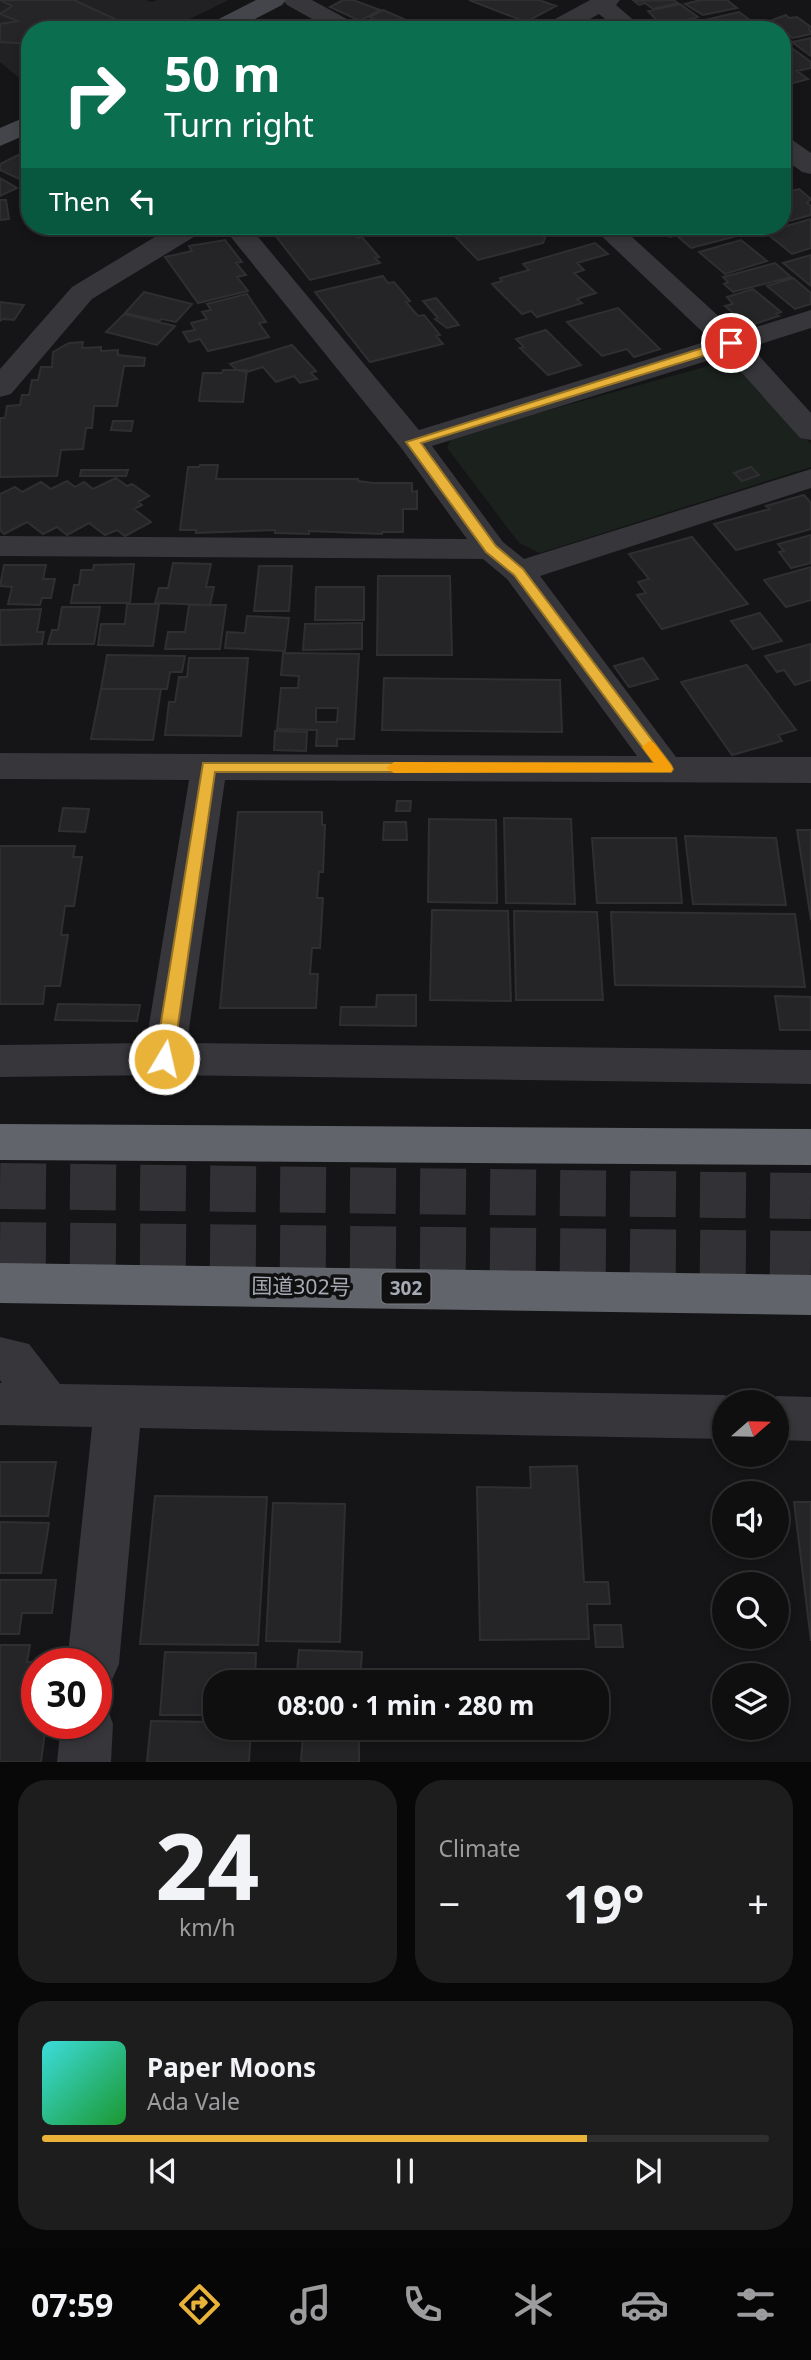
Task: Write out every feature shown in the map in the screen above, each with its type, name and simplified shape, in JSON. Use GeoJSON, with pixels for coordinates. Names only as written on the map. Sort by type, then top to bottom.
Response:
{"type":"FeatureCollection","features":[{"type":"Feature","properties":{"kind":"highway"},"geometry":{"type":"LineString","coordinates":[[0,1142],[811,1147]]}},
{"type":"Feature","properties":{"kind":"highway","name":"国道302号"},"geometry":{"type":"LineString","coordinates":[[0,1283],[811,1295]]}},
{"type":"Feature","properties":{"kind":"street"},"geometry":{"type":"LineString","coordinates":[[233,21],[274,0]]}},
{"type":"Feature","properties":{"kind":"street"},"geometry":{"type":"LineString","coordinates":[[295,0],[334,21]]}},
{"type":"Feature","properties":{"kind":"street"},"geometry":{"type":"LineString","coordinates":[[569,21],[604,2],[624,21]]}},
{"type":"Feature","properties":{"kind":"street"},"geometry":{"type":"LineString","coordinates":[[0,138],[21,128]]}},
{"type":"Feature","properties":{"kind":"street"},"geometry":{"type":"LineString","coordinates":[[791,151],[811,166]]}},
{"type":"Feature","properties":{"kind":"street"},"geometry":{"type":"LineString","coordinates":[[0,388],[82,293],[177,235]]}},
{"type":"Feature","properties":{"kind":"street"},"geometry":{"type":"LineString","coordinates":[[242,235],[413,442],[491,549],[519,572],[666,769]]}},
{"type":"Feature","properties":{"kind":"street"},"geometry":{"type":"LineString","coordinates":[[614,235],[731,343],[811,431]]}},
{"type":"Feature","properties":{"kind":"street"},"geometry":{"type":"LineString","coordinates":[[413,442],[811,319]]}},
{"type":"Feature","properties":{"kind":"street"},"geometry":{"type":"LineString","coordinates":[[519,572],[811,478]]}},
{"type":"Feature","properties":{"kind":"street"},"geometry":{"type":"LineString","coordinates":[[0,546],[491,549]]}},
{"type":"Feature","properties":{"kind":"street"},"geometry":{"type":"LineString","coordinates":[[0,766],[811,770]]}},
{"type":"Feature","properties":{"kind":"street"},"geometry":{"type":"LineString","coordinates":[[164,1059],[209,767]]}},
{"type":"Feature","properties":{"kind":"street"},"geometry":{"type":"LineString","coordinates":[[0,1061],[164,1059],[811,1068]]}},
{"type":"Feature","properties":{"kind":"street"},"geometry":{"type":"LineString","coordinates":[[0,1358],[12,1359],[47,1404]]}},
{"type":"Feature","properties":{"kind":"street"},"geometry":{"type":"LineString","coordinates":[[0,1404],[712,1417]]}},
{"type":"Feature","properties":{"kind":"street"},"geometry":{"type":"LineString","coordinates":[[95,1648],[118,1405]]}},
{"type":"Feature","properties":{"kind":"street"},"geometry":{"type":"LineString","coordinates":[[789,1418],[811,1419]]}},
{"type":"Feature","properties":{"kind":"street"},"geometry":{"type":"LineString","coordinates":[[84,1762],[86,1739]]}},
{"type":"Feature","properties":{"kind":"shaded area"},"geometry":{"type":"Polygon","coordinates":[[[0,0],[229,0],[186,21],[21,21],[21,80],[0,62],[0,0]]]}},
{"type":"Feature","properties":{"kind":"shaded area"},"geometry":{"type":"Polygon","coordinates":[[[733,359],[811,444],[811,467],[540,553],[519,543],[447,448],[452,437],[733,359]]]}},
{"type":"Feature","properties":{"kind":"building"},"geometry":{"type":"Polygon","coordinates":[[[0,0],[74,0],[119,21],[21,21],[21,43],[0,42],[0,24],[18,21],[0,14],[12,6],[0,0]]]}},
{"type":"Feature","properties":{"kind":"building"},"geometry":{"type":"Polygon","coordinates":[[[343,0],[353,0],[380,10],[360,21],[330,7],[343,0]]]}},
{"type":"Feature","properties":{"kind":"building"},"geometry":{"type":"Polygon","coordinates":[[[469,0],[539,0],[556,6],[523,21],[469,0]]]}},
{"type":"Feature","properties":{"kind":"building"},"geometry":{"type":"Polygon","coordinates":[[[673,0],[678,3],[653,9],[645,3],[639,5],[634,1],[673,0]]]}},
{"type":"Feature","properties":{"kind":"building"},"geometry":{"type":"Polygon","coordinates":[[[701,0],[727,0],[737,8],[703,15],[685,4],[701,0]]]}},
{"type":"Feature","properties":{"kind":"building"},"geometry":{"type":"Polygon","coordinates":[[[680,4],[698,17],[682,21],[657,21],[648,11],[680,4]]]}},
{"type":"Feature","properties":{"kind":"building"},"geometry":{"type":"Polygon","coordinates":[[[383,10],[408,21],[378,21],[369,17],[383,10]]]}},
{"type":"Feature","properties":{"kind":"building"},"geometry":{"type":"Polygon","coordinates":[[[739,12],[751,21],[706,21],[739,12]]]}},
{"type":"Feature","properties":{"kind":"building"},"geometry":{"type":"Polygon","coordinates":[[[786,15],[789,18],[797,17],[811,27],[811,34],[793,38],[791,21],[770,21],[786,15]]]}},
{"type":"Feature","properties":{"kind":"building"},"geometry":{"type":"Polygon","coordinates":[[[811,38],[811,56],[792,42],[811,38]]]}},
{"type":"Feature","properties":{"kind":"building"},"geometry":{"type":"Polygon","coordinates":[[[791,50],[811,62],[811,68],[797,71],[808,79],[791,84],[791,50]]]}},
{"type":"Feature","properties":{"kind":"building"},"geometry":{"type":"Polygon","coordinates":[[[21,154],[21,180],[0,170],[0,164],[21,154]]]}},
{"type":"Feature","properties":{"kind":"building"},"geometry":{"type":"Polygon","coordinates":[[[0,178],[17,188],[0,196],[0,178]]]}},
{"type":"Feature","properties":{"kind":"building"},"geometry":{"type":"Polygon","coordinates":[[[799,189],[811,199],[807,203],[811,206],[811,215],[791,221],[791,191],[799,189]]]}},
{"type":"Feature","properties":{"kind":"building"},"geometry":{"type":"Polygon","coordinates":[[[0,200],[6,200],[9,219],[0,220],[0,200]]]}},
{"type":"Feature","properties":{"kind":"building"},"geometry":{"type":"Polygon","coordinates":[[[811,219],[811,248],[792,254],[769,235],[791,235],[791,225],[811,219]]]}},
{"type":"Feature","properties":{"kind":"building"},"geometry":{"type":"Polygon","coordinates":[[[275,235],[354,235],[357,238],[362,237],[379,257],[375,258],[380,263],[310,280],[275,235]]]}},
{"type":"Feature","properties":{"kind":"building"},"geometry":{"type":"Polygon","coordinates":[[[454,235],[542,235],[545,238],[543,243],[478,260],[454,235]]]}},
{"type":"Feature","properties":{"kind":"building"},"geometry":{"type":"Polygon","coordinates":[[[676,235],[733,237],[691,248],[676,235]]]}},
{"type":"Feature","properties":{"kind":"building"},"geometry":{"type":"Polygon","coordinates":[[[225,240],[242,262],[236,263],[246,275],[237,277],[248,291],[198,303],[165,257],[192,251],[189,246],[225,240]]]}},
{"type":"Feature","properties":{"kind":"building"},"geometry":{"type":"Polygon","coordinates":[[[741,240],[767,261],[725,274],[699,252],[741,240]]]}},
{"type":"Feature","properties":{"kind":"building"},"geometry":{"type":"Polygon","coordinates":[[[595,243],[608,254],[577,263],[584,270],[574,273],[596,293],[577,299],[582,303],[537,317],[531,311],[522,314],[492,284],[502,281],[500,278],[529,270],[523,264],[595,243]]]}},
{"type":"Feature","properties":{"kind":"building"},"geometry":{"type":"Polygon","coordinates":[[[811,255],[811,286],[783,263],[811,255]]]}},
{"type":"Feature","properties":{"kind":"building"},"geometry":{"type":"Polygon","coordinates":[[[775,263],[791,277],[733,292],[724,284],[728,282],[723,277],[775,263]]]}},
{"type":"Feature","properties":{"kind":"building"},"geometry":{"type":"Polygon","coordinates":[[[383,276],[388,283],[394,282],[410,301],[406,302],[418,316],[424,315],[440,335],[436,336],[443,344],[370,362],[315,292],[383,276]]]}},
{"type":"Feature","properties":{"kind":"building"},"geometry":{"type":"Polygon","coordinates":[[[793,278],[811,293],[811,304],[795,309],[767,286],[793,278]]]}},
{"type":"Feature","properties":{"kind":"building"},"geometry":{"type":"Polygon","coordinates":[[[753,289],[781,312],[776,314],[779,316],[748,326],[725,306],[733,304],[727,297],[753,289]]]}},
{"type":"Feature","properties":{"kind":"building"},"geometry":{"type":"Polygon","coordinates":[[[144,292],[192,304],[176,322],[125,313],[144,292]]]}},
{"type":"Feature","properties":{"kind":"building"},"geometry":{"type":"Polygon","coordinates":[[[247,294],[266,322],[259,323],[269,337],[208,351],[200,339],[189,342],[183,332],[195,330],[191,323],[207,319],[202,312],[211,310],[207,304],[247,294]]]}},
{"type":"Feature","properties":{"kind":"building"},"geometry":{"type":"Polygon","coordinates":[[[436,298],[459,325],[447,328],[435,319],[438,318],[423,301],[436,298]]]}},
{"type":"Feature","properties":{"kind":"building"},"geometry":{"type":"Polygon","coordinates":[[[0,302],[24,305],[14,320],[0,321],[0,302]]]}},
{"type":"Feature","properties":{"kind":"building"},"geometry":{"type":"Polygon","coordinates":[[[618,308],[660,349],[634,357],[627,349],[602,356],[567,322],[618,308]]]}},
{"type":"Feature","properties":{"kind":"building"},"geometry":{"type":"Polygon","coordinates":[[[124,314],[175,326],[157,345],[106,332],[124,314]]]}},
{"type":"Feature","properties":{"kind":"building"},"geometry":{"type":"Polygon","coordinates":[[[546,330],[581,365],[548,375],[520,348],[524,347],[516,339],[546,330]]]}},
{"type":"Feature","properties":{"kind":"building"},"geometry":{"type":"Polygon","coordinates":[[[83,342],[82,348],[101,347],[101,351],[118,350],[118,355],[145,358],[144,366],[124,366],[117,406],[94,406],[92,428],[86,428],[83,449],[61,450],[57,476],[0,477],[0,418],[5,418],[7,406],[20,405],[22,395],[29,395],[32,380],[38,380],[41,367],[52,367],[53,352],[69,343],[83,342]]]}},
{"type":"Feature","properties":{"kind":"building"},"geometry":{"type":"Polygon","coordinates":[[[292,345],[316,371],[311,373],[317,379],[300,383],[294,376],[276,382],[263,367],[247,372],[237,370],[230,364],[292,345]]]}},
{"type":"Feature","properties":{"kind":"building"},"geometry":{"type":"Polygon","coordinates":[[[223,370],[247,370],[243,402],[199,401],[203,373],[222,373],[223,370]]]}},
{"type":"Feature","properties":{"kind":"building"},"geometry":{"type":"Polygon","coordinates":[[[113,421],[133,421],[131,431],[111,430],[113,421]]]}},
{"type":"Feature","properties":{"kind":"building"},"geometry":{"type":"Polygon","coordinates":[[[218,465],[216,479],[358,479],[373,483],[412,483],[412,492],[417,491],[417,509],[403,509],[403,532],[382,534],[309,531],[309,534],[275,533],[275,530],[196,533],[196,530],[180,530],[188,467],[218,465]]]}},
{"type":"Feature","properties":{"kind":"building"},"geometry":{"type":"Polygon","coordinates":[[[751,467],[759,475],[742,481],[734,473],[751,467]]]}},
{"type":"Feature","properties":{"kind":"building"},"geometry":{"type":"Polygon","coordinates":[[[81,470],[128,470],[126,476],[80,476],[81,470]]]}},
{"type":"Feature","properties":{"kind":"building"},"geometry":{"type":"Polygon","coordinates":[[[116,478],[127,486],[132,484],[149,496],[138,502],[142,505],[134,509],[151,522],[125,536],[117,530],[105,535],[89,523],[67,535],[57,527],[43,534],[27,522],[4,534],[0,530],[0,494],[15,487],[22,492],[41,482],[51,489],[67,481],[75,487],[84,482],[93,489],[116,478]]]}},
{"type":"Feature","properties":{"kind":"building"},"geometry":{"type":"Polygon","coordinates":[[[804,495],[811,503],[811,529],[736,550],[714,524],[770,509],[766,506],[804,495]]]}},
{"type":"Feature","properties":{"kind":"building"},"geometry":{"type":"Polygon","coordinates":[[[811,535],[811,563],[791,568],[779,552],[784,551],[778,544],[811,535]]]}},
{"type":"Feature","properties":{"kind":"building"},"geometry":{"type":"Polygon","coordinates":[[[692,537],[748,604],[662,629],[637,595],[646,593],[638,582],[649,579],[629,554],[692,537]]]}},
{"type":"Feature","properties":{"kind":"building"},"geometry":{"type":"Polygon","coordinates":[[[173,563],[211,564],[206,587],[214,587],[210,605],[155,603],[159,588],[168,588],[173,563]]]}},
{"type":"Feature","properties":{"kind":"building"},"geometry":{"type":"Polygon","coordinates":[[[134,564],[130,603],[71,603],[74,585],[79,585],[81,570],[93,570],[94,565],[134,564]]]}},
{"type":"Feature","properties":{"kind":"building"},"geometry":{"type":"Polygon","coordinates":[[[4,565],[46,565],[43,579],[55,579],[51,598],[42,598],[40,605],[8,604],[12,587],[0,586],[4,565]]]}},
{"type":"Feature","properties":{"kind":"building"},"geometry":{"type":"Polygon","coordinates":[[[259,566],[292,566],[289,611],[254,611],[259,566]]]}},
{"type":"Feature","properties":{"kind":"building"},"geometry":{"type":"Polygon","coordinates":[[[811,567],[811,600],[786,607],[764,580],[811,567]]]}},
{"type":"Feature","properties":{"kind":"building"},"geometry":{"type":"Polygon","coordinates":[[[378,576],[450,576],[452,655],[377,655],[378,576]]]}},
{"type":"Feature","properties":{"kind":"building"},"geometry":{"type":"Polygon","coordinates":[[[316,587],[364,587],[364,620],[315,620],[316,587]]]}},
{"type":"Feature","properties":{"kind":"building"},"geometry":{"type":"Polygon","coordinates":[[[127,604],[159,604],[153,646],[98,645],[101,624],[125,624],[127,604]]]}},
{"type":"Feature","properties":{"kind":"building"},"geometry":{"type":"Polygon","coordinates":[[[189,605],[226,605],[220,649],[165,649],[168,632],[185,632],[189,605]]]}},
{"type":"Feature","properties":{"kind":"building"},"geometry":{"type":"Polygon","coordinates":[[[62,607],[100,607],[94,644],[48,644],[52,630],[58,630],[62,607]]]}},
{"type":"Feature","properties":{"kind":"building"},"geometry":{"type":"Polygon","coordinates":[[[41,609],[37,632],[44,632],[42,644],[0,645],[0,610],[41,609]]]}},
{"type":"Feature","properties":{"kind":"building"},"geometry":{"type":"Polygon","coordinates":[[[760,613],[782,641],[753,649],[731,621],[760,613]]]}},
{"type":"Feature","properties":{"kind":"building"},"geometry":{"type":"Polygon","coordinates":[[[247,616],[289,618],[285,651],[225,648],[227,632],[245,633],[247,616]]]}},
{"type":"Feature","properties":{"kind":"building"},"geometry":{"type":"Polygon","coordinates":[[[362,623],[362,649],[303,650],[305,624],[362,623]]]}},
{"type":"Feature","properties":{"kind":"building"},"geometry":{"type":"Polygon","coordinates":[[[811,644],[811,680],[795,685],[784,670],[777,672],[765,656],[811,644]]]}},
{"type":"Feature","properties":{"kind":"building"},"geometry":{"type":"Polygon","coordinates":[[[283,653],[359,654],[354,739],[337,739],[337,746],[316,746],[317,730],[277,729],[281,688],[298,688],[299,676],[281,675],[283,653]],[[316,708],[316,722],[337,722],[338,708],[316,708]]]}},
{"type":"Feature","properties":{"kind":"building"},"geometry":{"type":"Polygon","coordinates":[[[107,655],[185,656],[182,672],[170,672],[167,689],[101,689],[107,655]]]}},
{"type":"Feature","properties":{"kind":"building"},"geometry":{"type":"Polygon","coordinates":[[[189,658],[248,658],[241,736],[165,735],[169,702],[175,702],[179,677],[187,677],[189,658]]]}},
{"type":"Feature","properties":{"kind":"building"},"geometry":{"type":"Polygon","coordinates":[[[643,658],[658,679],[629,687],[614,666],[643,658]]]}},
{"type":"Feature","properties":{"kind":"building"},"geometry":{"type":"Polygon","coordinates":[[[747,665],[796,730],[778,735],[782,741],[732,755],[681,682],[747,665]]]}},
{"type":"Feature","properties":{"kind":"building"},"geometry":{"type":"Polygon","coordinates":[[[384,678],[560,680],[562,732],[382,730],[384,678]]]}},
{"type":"Feature","properties":{"kind":"building"},"geometry":{"type":"Polygon","coordinates":[[[101,689],[161,689],[153,740],[91,739],[101,689]]]}},
{"type":"Feature","properties":{"kind":"building"},"geometry":{"type":"Polygon","coordinates":[[[275,731],[307,732],[306,751],[274,750],[275,731]]]}},
{"type":"Feature","properties":{"kind":"building"},"geometry":{"type":"Polygon","coordinates":[[[397,801],[411,801],[410,811],[396,811],[397,801]]]}},
{"type":"Feature","properties":{"kind":"building"},"geometry":{"type":"Polygon","coordinates":[[[63,808],[89,809],[85,832],[59,831],[63,808]]]}},
{"type":"Feature","properties":{"kind":"building"},"geometry":{"type":"Polygon","coordinates":[[[238,812],[322,812],[322,825],[325,825],[323,872],[319,872],[317,898],[323,898],[320,948],[312,948],[310,974],[318,974],[316,1008],[220,1008],[238,812]]]}},
{"type":"Feature","properties":{"kind":"building"},"geometry":{"type":"Polygon","coordinates":[[[504,818],[571,819],[575,904],[506,903],[504,818]]]}},
{"type":"Feature","properties":{"kind":"building"},"geometry":{"type":"Polygon","coordinates":[[[429,819],[496,820],[497,903],[428,902],[429,819]]]}},
{"type":"Feature","properties":{"kind":"building"},"geometry":{"type":"Polygon","coordinates":[[[384,822],[406,822],[407,840],[383,840],[384,822]]]}},
{"type":"Feature","properties":{"kind":"building"},"geometry":{"type":"Polygon","coordinates":[[[797,830],[811,830],[811,920],[797,830]]]}},
{"type":"Feature","properties":{"kind":"building"},"geometry":{"type":"Polygon","coordinates":[[[685,836],[776,838],[786,905],[693,904],[685,836]]]}},
{"type":"Feature","properties":{"kind":"building"},"geometry":{"type":"Polygon","coordinates":[[[592,838],[676,838],[682,903],[597,903],[592,838]]]}},
{"type":"Feature","properties":{"kind":"building"},"geometry":{"type":"Polygon","coordinates":[[[0,846],[75,846],[73,857],[82,857],[74,906],[65,906],[61,935],[68,935],[60,986],[45,986],[43,1004],[0,1004],[0,846]]]}},
{"type":"Feature","properties":{"kind":"building"},"geometry":{"type":"Polygon","coordinates":[[[432,910],[508,911],[511,1001],[430,1000],[432,910]]]}},
{"type":"Feature","properties":{"kind":"building"},"geometry":{"type":"Polygon","coordinates":[[[514,911],[597,912],[603,1000],[516,1000],[514,911]]]}},
{"type":"Feature","properties":{"kind":"building"},"geometry":{"type":"Polygon","coordinates":[[[611,912],[795,914],[805,987],[615,985],[611,912]]]}},
{"type":"Feature","properties":{"kind":"building"},"geometry":{"type":"Polygon","coordinates":[[[377,995],[416,995],[416,1026],[340,1025],[341,1007],[376,1007],[377,995]]]}},
{"type":"Feature","properties":{"kind":"building"},"geometry":{"type":"Polygon","coordinates":[[[775,996],[811,997],[811,1030],[780,1030],[775,996]]]}},
{"type":"Feature","properties":{"kind":"building"},"geometry":{"type":"Polygon","coordinates":[[[58,1004],[140,1005],[137,1021],[55,1020],[58,1004]]]}},
{"type":"Feature","properties":{"kind":"building"},"geometry":{"type":"Polygon","coordinates":[[[0,1462],[56,1462],[48,1516],[0,1516],[0,1462]]]}},
{"type":"Feature","properties":{"kind":"building"},"geometry":{"type":"Polygon","coordinates":[[[577,1466],[584,1582],[608,1582],[610,1604],[587,1604],[589,1639],[480,1640],[477,1487],[531,1488],[530,1467],[577,1466]]]}},
{"type":"Feature","properties":{"kind":"building"},"geometry":{"type":"Polygon","coordinates":[[[155,1496],[267,1497],[258,1645],[140,1644],[155,1496]]]}},
{"type":"Feature","properties":{"kind":"building"},"geometry":{"type":"Polygon","coordinates":[[[794,1502],[811,1502],[811,1641],[794,1502]]]}},
{"type":"Feature","properties":{"kind":"building"},"geometry":{"type":"Polygon","coordinates":[[[273,1503],[345,1504],[340,1642],[266,1641],[273,1503]]]}},
{"type":"Feature","properties":{"kind":"building"},"geometry":{"type":"Polygon","coordinates":[[[0,1522],[49,1523],[41,1573],[0,1573],[0,1522]]]}},
{"type":"Feature","properties":{"kind":"building"},"geometry":{"type":"Polygon","coordinates":[[[0,1580],[56,1580],[52,1613],[22,1613],[19,1634],[0,1634],[0,1580]]]}},
{"type":"Feature","properties":{"kind":"building"},"geometry":{"type":"Polygon","coordinates":[[[594,1625],[621,1625],[623,1647],[596,1647],[594,1625]]]}},
{"type":"Feature","properties":{"kind":"building"},"geometry":{"type":"Polygon","coordinates":[[[0,1645],[30,1645],[29,1648],[21,1648],[21,1739],[44,1739],[41,1762],[0,1762],[0,1645]]]}},
{"type":"Feature","properties":{"kind":"building"},"geometry":{"type":"Polygon","coordinates":[[[299,1650],[362,1652],[361,1670],[297,1670],[299,1650]]]}},
{"type":"Feature","properties":{"kind":"building"},"geometry":{"type":"Polygon","coordinates":[[[165,1652],[256,1653],[255,1670],[203,1670],[203,1715],[160,1715],[165,1652]]]}},
{"type":"Feature","properties":{"kind":"building"},"geometry":{"type":"Polygon","coordinates":[[[151,1721],[203,1722],[203,1740],[250,1740],[249,1762],[147,1762],[151,1721]]]}},
{"type":"Feature","properties":{"kind":"building"},"geometry":{"type":"Polygon","coordinates":[[[303,1740],[359,1740],[359,1762],[301,1762],[303,1740]]]}},
{"type":"Feature","properties":{"kind":"tunnel"},"geometry":{"type":"LineString","coordinates":[[0,1186],[811,1196]]}},
{"type":"Feature","properties":{"kind":"tunnel"},"geometry":{"type":"LineString","coordinates":[[0,1245],[811,1254]]}},
{"type":"Feature","properties":{"kind":"slow traffic"},"geometry":{"type":"LineString","coordinates":[[394,768],[666,769],[649,747]]}},
{"type":"Feature","properties":{"kind":"route"},"geometry":{"type":"LineString","coordinates":[[164,1059],[209,767],[666,769],[519,572],[491,549],[413,442],[731,343]]}}]}
